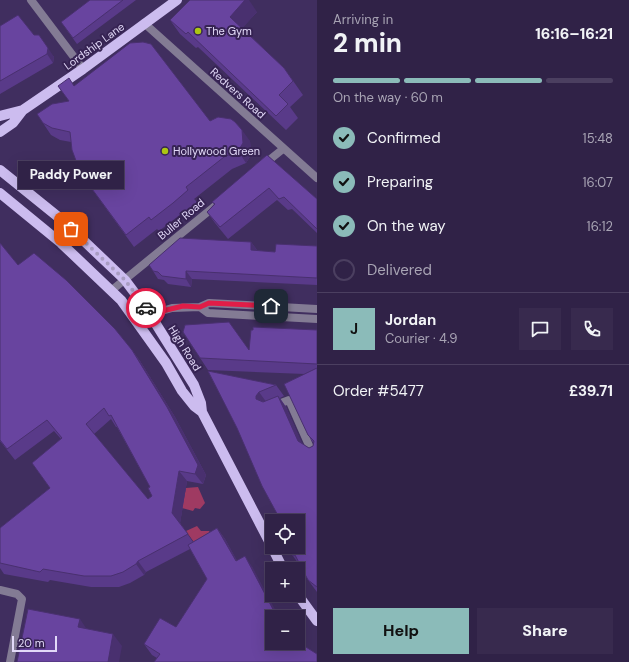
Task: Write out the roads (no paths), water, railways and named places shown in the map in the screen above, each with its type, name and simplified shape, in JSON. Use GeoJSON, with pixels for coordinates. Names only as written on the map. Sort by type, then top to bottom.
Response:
{"type":"FeatureCollection","features":[{"type":"Feature","properties":{"kind":"main road","name":"Lordship Lane"},"geometry":{"type":"LineString","coordinates":[[0,132],[13,123],[23,110],[83,69],[177,0]]}},
{"type":"Feature","properties":{"kind":"main road","name":"Lordship Lane"},"geometry":{"type":"LineString","coordinates":[[0,116],[23,110]]}},
{"type":"Feature","properties":{"kind":"main road","name":"High Road"},"geometry":{"type":"LineString","coordinates":[[0,170],[62,220],[125,280],[150,314],[194,385],[202,412],[265,534]]}},
{"type":"Feature","properties":{"kind":"main road","name":"High Road"},"geometry":{"type":"LineString","coordinates":[[0,193],[61,243],[112,290],[134,319],[182,391],[194,406],[202,412]]}},
{"type":"Feature","properties":{"kind":"main road"},"geometry":{"type":"LineString","coordinates":[[303,602],[317,621]]}},
{"type":"Feature","properties":{"kind":"street"},"geometry":{"type":"LineString","coordinates":[[31,0],[83,69]]}},
{"type":"Feature","properties":{"kind":"street","name":"Redvers Road"},"geometry":{"type":"LineString","coordinates":[[144,23],[317,178]]}},
{"type":"Feature","properties":{"kind":"street"},"geometry":{"type":"LineString","coordinates":[[256,172],[283,149]]}},
{"type":"Feature","properties":{"kind":"street","name":"Buller Road"},"geometry":{"type":"LineString","coordinates":[[112,290],[219,202]]}},
{"type":"Feature","properties":{"kind":"street"},"geometry":{"type":"LineString","coordinates":[[134,319],[183,306],[200,307],[209,303],[317,308]]}},
{"type":"Feature","properties":{"kind":"street"},"geometry":{"type":"LineString","coordinates":[[200,307],[208,313],[317,319]]}},
{"type":"Feature","properties":{"kind":"street"},"geometry":{"type":"LineString","coordinates":[[269,408],[289,400],[311,450],[317,454]]}},
{"type":"Feature","properties":{"kind":"street"},"geometry":{"type":"LineString","coordinates":[[0,590],[17,594],[22,598],[10,662]]}},
{"type":"Feature","properties":{"kind":"place","name":"The Gym"},"geometry":{"type":"Point","coordinates":[198,31]}},
{"type":"Feature","properties":{"kind":"place","name":"Hollywood Green"},"geometry":{"type":"Point","coordinates":[165,151]}},
{"type":"Feature","properties":{"kind":"place","name":"Paddy Power"},"geometry":{"type":"Point","coordinates":[71,229]}}]}
